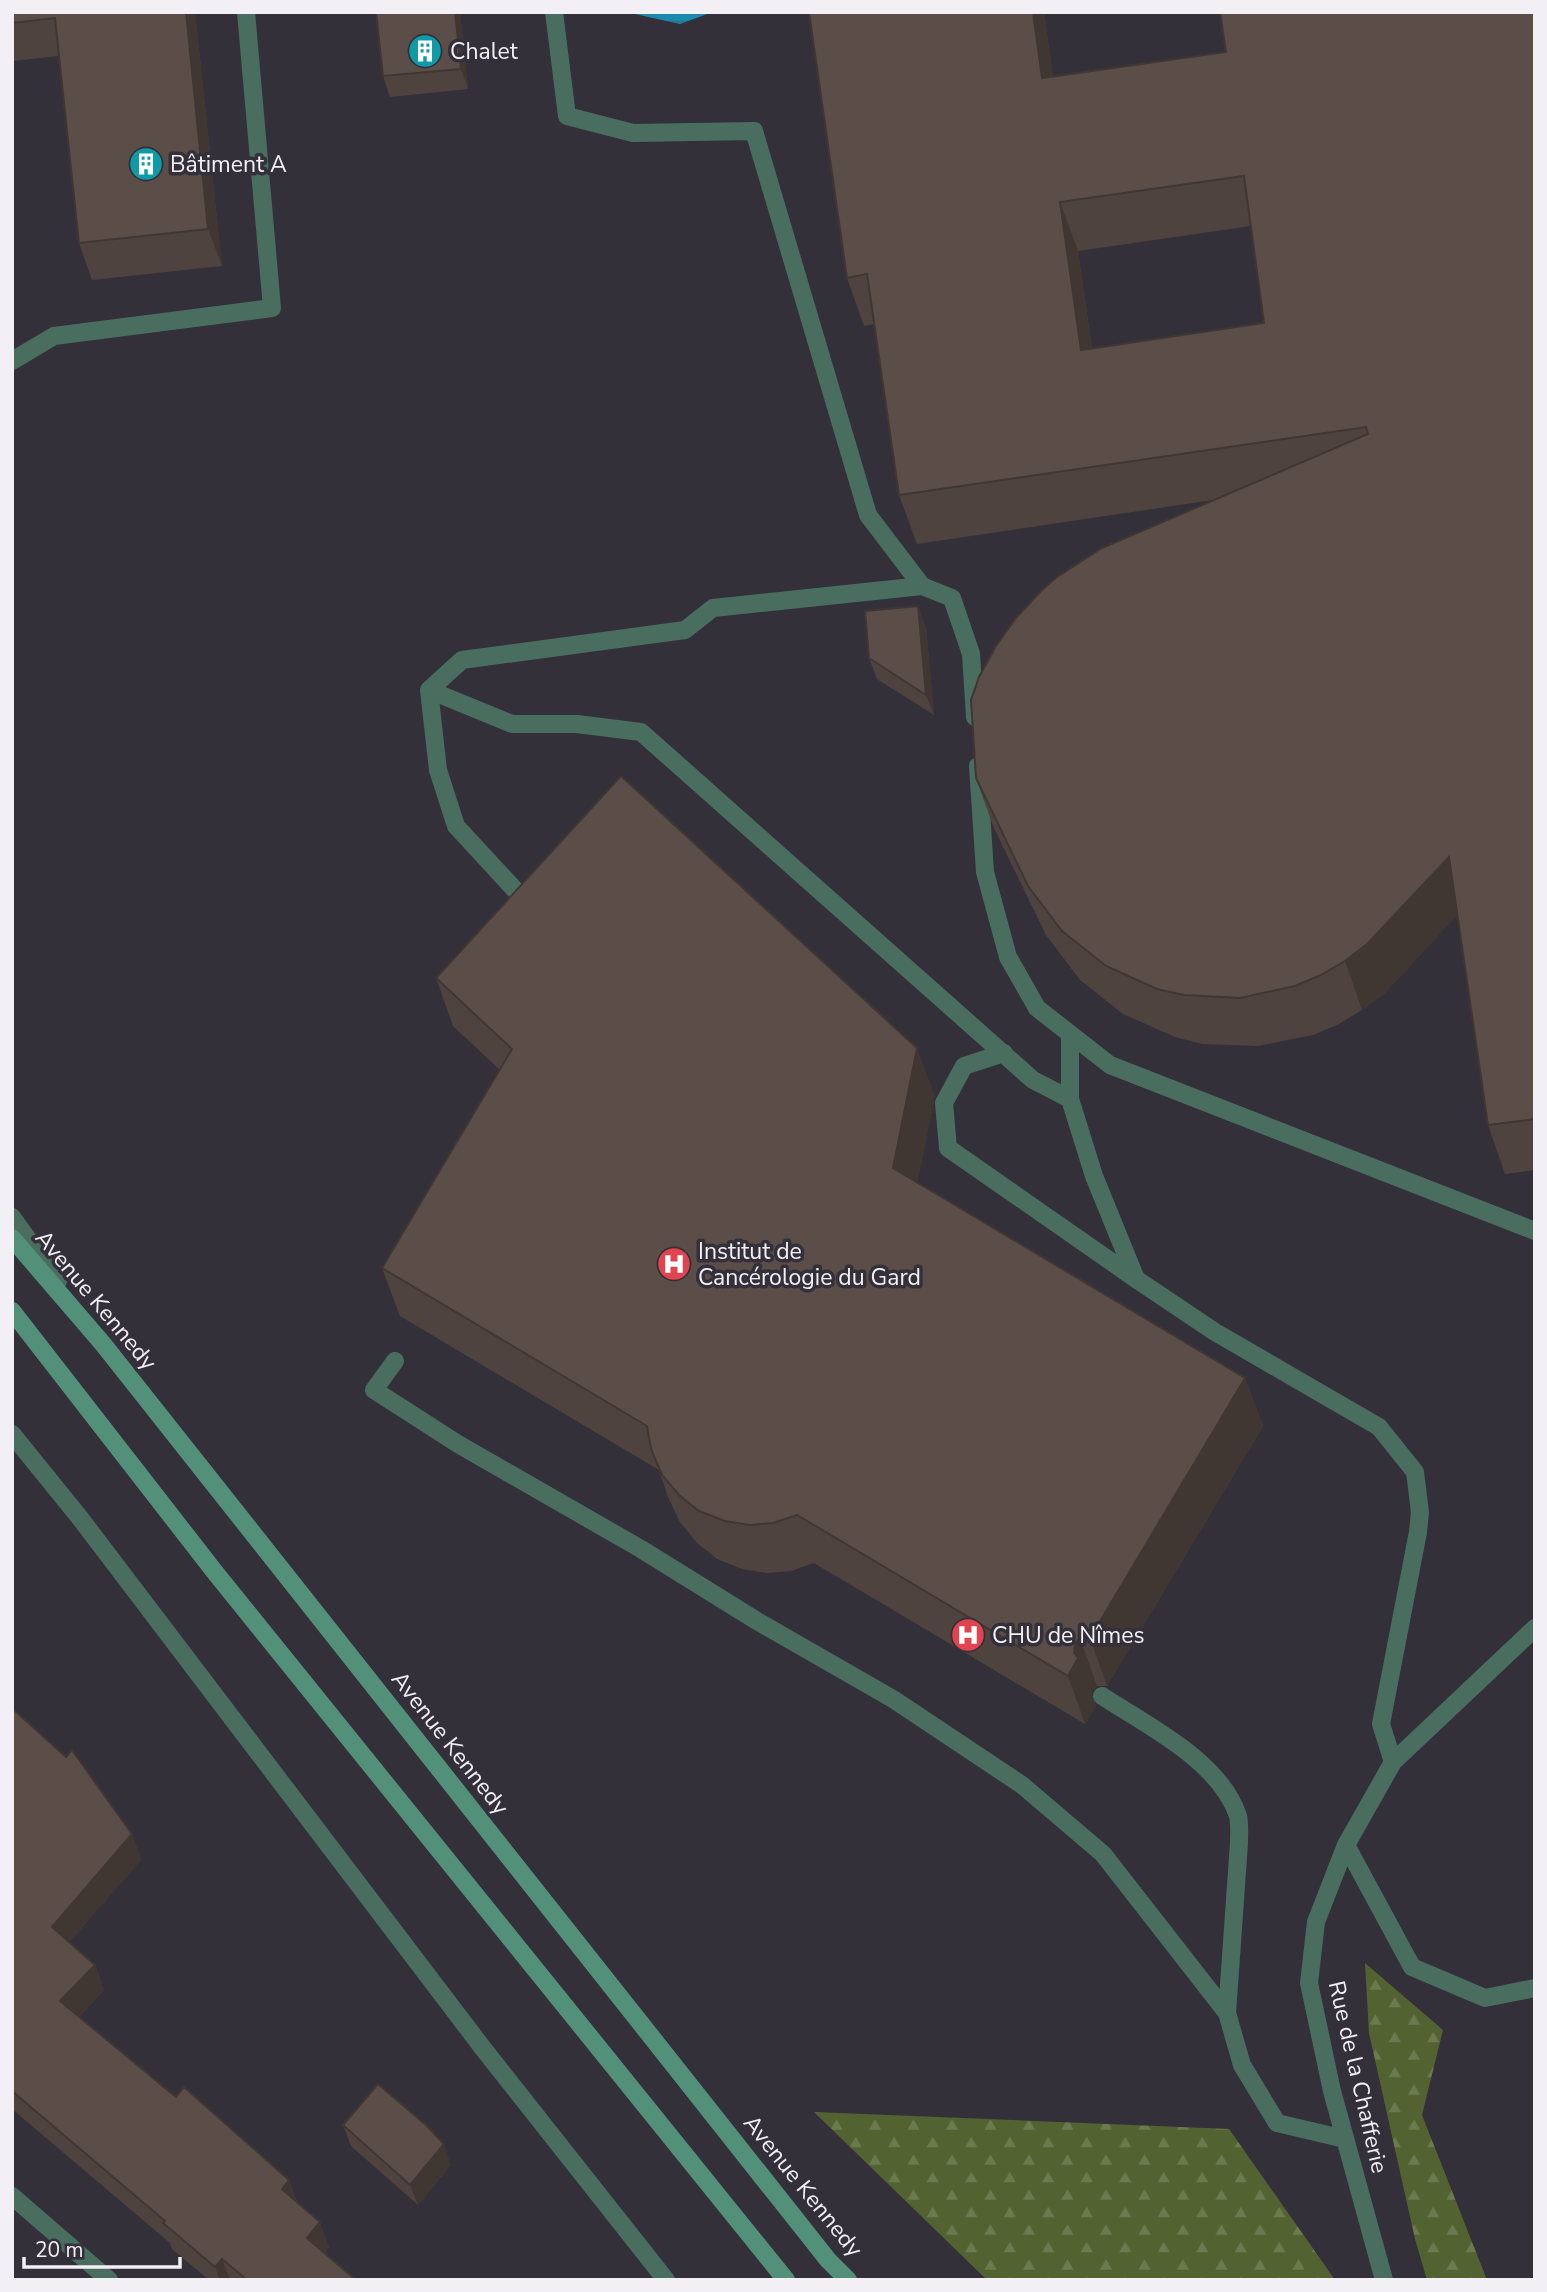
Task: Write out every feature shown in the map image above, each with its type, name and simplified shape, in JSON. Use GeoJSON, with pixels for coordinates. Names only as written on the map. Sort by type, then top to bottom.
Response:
{"type":"FeatureCollection","features":[{"type":"Feature","properties":{"kind":"main road","name":"Avenue Kennedy"},"geometry":{"type":"LineString","coordinates":[[12,1238],[103,1344],[828,2260],[848,2280]]}},
{"type":"Feature","properties":{"kind":"main road"},"geometry":{"type":"LineString","coordinates":[[12,1311],[223,1582],[786,2280]]}},
{"type":"Feature","properties":{"kind":"street"},"geometry":{"type":"LineString","coordinates":[[12,361],[54,336],[272,308],[246,12]]}},
{"type":"Feature","properties":{"kind":"street"},"geometry":{"type":"LineString","coordinates":[[554,12],[567,116],[634,133],[754,131],[867,515],[922,586]]}},
{"type":"Feature","properties":{"kind":"street"},"geometry":{"type":"LineString","coordinates":[[429,690],[462,660],[685,629],[713,608],[922,586],[952,598],[971,654],[985,872],[1008,957],[1037,1008],[1111,1065],[1535,1231]]}},
{"type":"Feature","properties":{"kind":"street"},"geometry":{"type":"LineString","coordinates":[[429,690],[438,770],[456,826],[528,904]]}},
{"type":"Feature","properties":{"kind":"street"},"geometry":{"type":"LineString","coordinates":[[429,690],[512,724],[577,724],[641,732],[1033,1080],[1070,1100]]}},
{"type":"Feature","properties":{"kind":"street"},"geometry":{"type":"LineString","coordinates":[[1070,1034],[1070,1100],[1094,1176],[1136,1279]]}},
{"type":"Feature","properties":{"kind":"street"},"geometry":{"type":"LineString","coordinates":[[1004,1053],[964,1066],[944,1103],[948,1148],[1215,1332],[1379,1427],[1415,1472],[1420,1512],[1418,1532],[1381,1724],[1393,1762],[1535,1628]]}},
{"type":"Feature","properties":{"kind":"street"},"geometry":{"type":"LineString","coordinates":[[12,1217],[103,1344]]}},
{"type":"Feature","properties":{"kind":"street"},"geometry":{"type":"LineString","coordinates":[[395,1361],[374,1390],[458,1444],[893,1699],[1022,1785],[1103,1854],[1227,2013]]}},
{"type":"Feature","properties":{"kind":"street"},"geometry":{"type":"LineString","coordinates":[[12,1434],[80,1518],[482,2047],[666,2280]]}},
{"type":"Feature","properties":{"kind":"street"},"geometry":{"type":"LineString","coordinates":[[1102,1696],[1199,1759],[1222,1787],[1238,1817],[1239,1843],[1227,2013],[1242,2065],[1277,2123],[1345,2139]]}},
{"type":"Feature","properties":{"kind":"street","name":"Rue de la Chafferie"},"geometry":{"type":"LineString","coordinates":[[1384,2280],[1332,2091],[1309,1983],[1316,1922],[1346,1845],[1393,1762]]}},
{"type":"Feature","properties":{"kind":"street"},"geometry":{"type":"LineString","coordinates":[[1346,1845],[1412,1967],[1485,1998],[1535,1988]]}},
{"type":"Feature","properties":{"kind":"street"},"geometry":{"type":"LineString","coordinates":[[12,2196],[109,2280]]}},
{"type":"Feature","properties":{"kind":"green space"},"geometry":{"type":"Polygon","coordinates":[[[1365,1963],[1443,2030],[1422,2115],[1487,2280],[1427,2280],[1415,2239],[1369,2033],[1365,1963]]]}},
{"type":"Feature","properties":{"kind":"green space"},"geometry":{"type":"Polygon","coordinates":[[[814,2112],[1229,2129],[1333,2280],[987,2280],[814,2112]]]}},
{"type":"Feature","properties":{"kind":"water"},"geometry":{"type":"Polygon","coordinates":[[[634,12],[713,12],[680,24],[634,12]]]}},
{"type":"Feature","properties":{"kind":"building","name":"Bâtiment A"},"geometry":{"type":"Polygon","coordinates":[[[12,12],[186,12],[208,229],[79,243],[55,18],[12,23],[12,12]]]}},
{"type":"Feature","properties":{"kind":"building","name":"Chalet"},"geometry":{"type":"Polygon","coordinates":[[[376,12],[455,12],[461,69],[383,76],[376,12]]]}},
{"type":"Feature","properties":{"kind":"building"},"geometry":{"type":"Polygon","coordinates":[[[809,12],[1033,12],[1042,78],[1226,52],[1220,12],[1535,12],[1535,1119],[1488,1125],[1449,857],[1367,944],[1321,975],[1295,986],[1240,998],[1184,995],[1157,989],[1106,966],[1062,931],[1028,886],[976,778],[971,700],[979,677],[996,646],[1016,618],[1041,591],[1057,577],[1102,548],[1368,434],[1366,427],[899,495],[867,274],[847,278],[809,12]],[[1244,176],[1060,202],[1081,350],[1264,323],[1244,176]]]}},
{"type":"Feature","properties":{"kind":"building"},"geometry":{"type":"Polygon","coordinates":[[[918,606],[926,695],[869,658],[865,611],[918,606]]]}},
{"type":"Feature","properties":{"kind":"building","name":"Institut de Cancérologie du Gard"},"geometry":{"type":"Polygon","coordinates":[[[621,776],[917,1048],[893,1168],[1245,1378],[1090,1638],[1080,1638],[1075,1643],[1074,1653],[1078,1658],[1068,1676],[797,1515],[773,1523],[750,1525],[725,1521],[699,1511],[679,1495],[662,1475],[651,1449],[647,1426],[382,1268],[512,1049],[436,978],[621,776]]]}},
{"type":"Feature","properties":{"kind":"building"},"geometry":{"type":"Polygon","coordinates":[[[14,1710],[66,1757],[72,1750],[132,1834],[52,1927],[95,1965],[60,2001],[176,2097],[184,2087],[289,2180],[282,2189],[320,2222],[307,2238],[356,2280],[247,2280],[222,2259],[215,2267],[12,2091],[14,1710]]]}},
{"type":"Feature","properties":{"kind":"building"},"geometry":{"type":"Polygon","coordinates":[[[378,2084],[444,2144],[410,2185],[343,2125],[378,2084]]]}},
{"type":"Feature","properties":{"kind":"place","name":"Chalet"},"geometry":{"type":"Point","coordinates":[425,51]}},
{"type":"Feature","properties":{"kind":"place","name":"Bâtiment A"},"geometry":{"type":"Point","coordinates":[146,164]}},
{"type":"Feature","properties":{"kind":"place","name":"Institut de Cancérologie du Gard"},"geometry":{"type":"Point","coordinates":[674,1264]}},
{"type":"Feature","properties":{"kind":"place","name":"CHU de Nîmes"},"geometry":{"type":"Point","coordinates":[968,1635]}}]}
